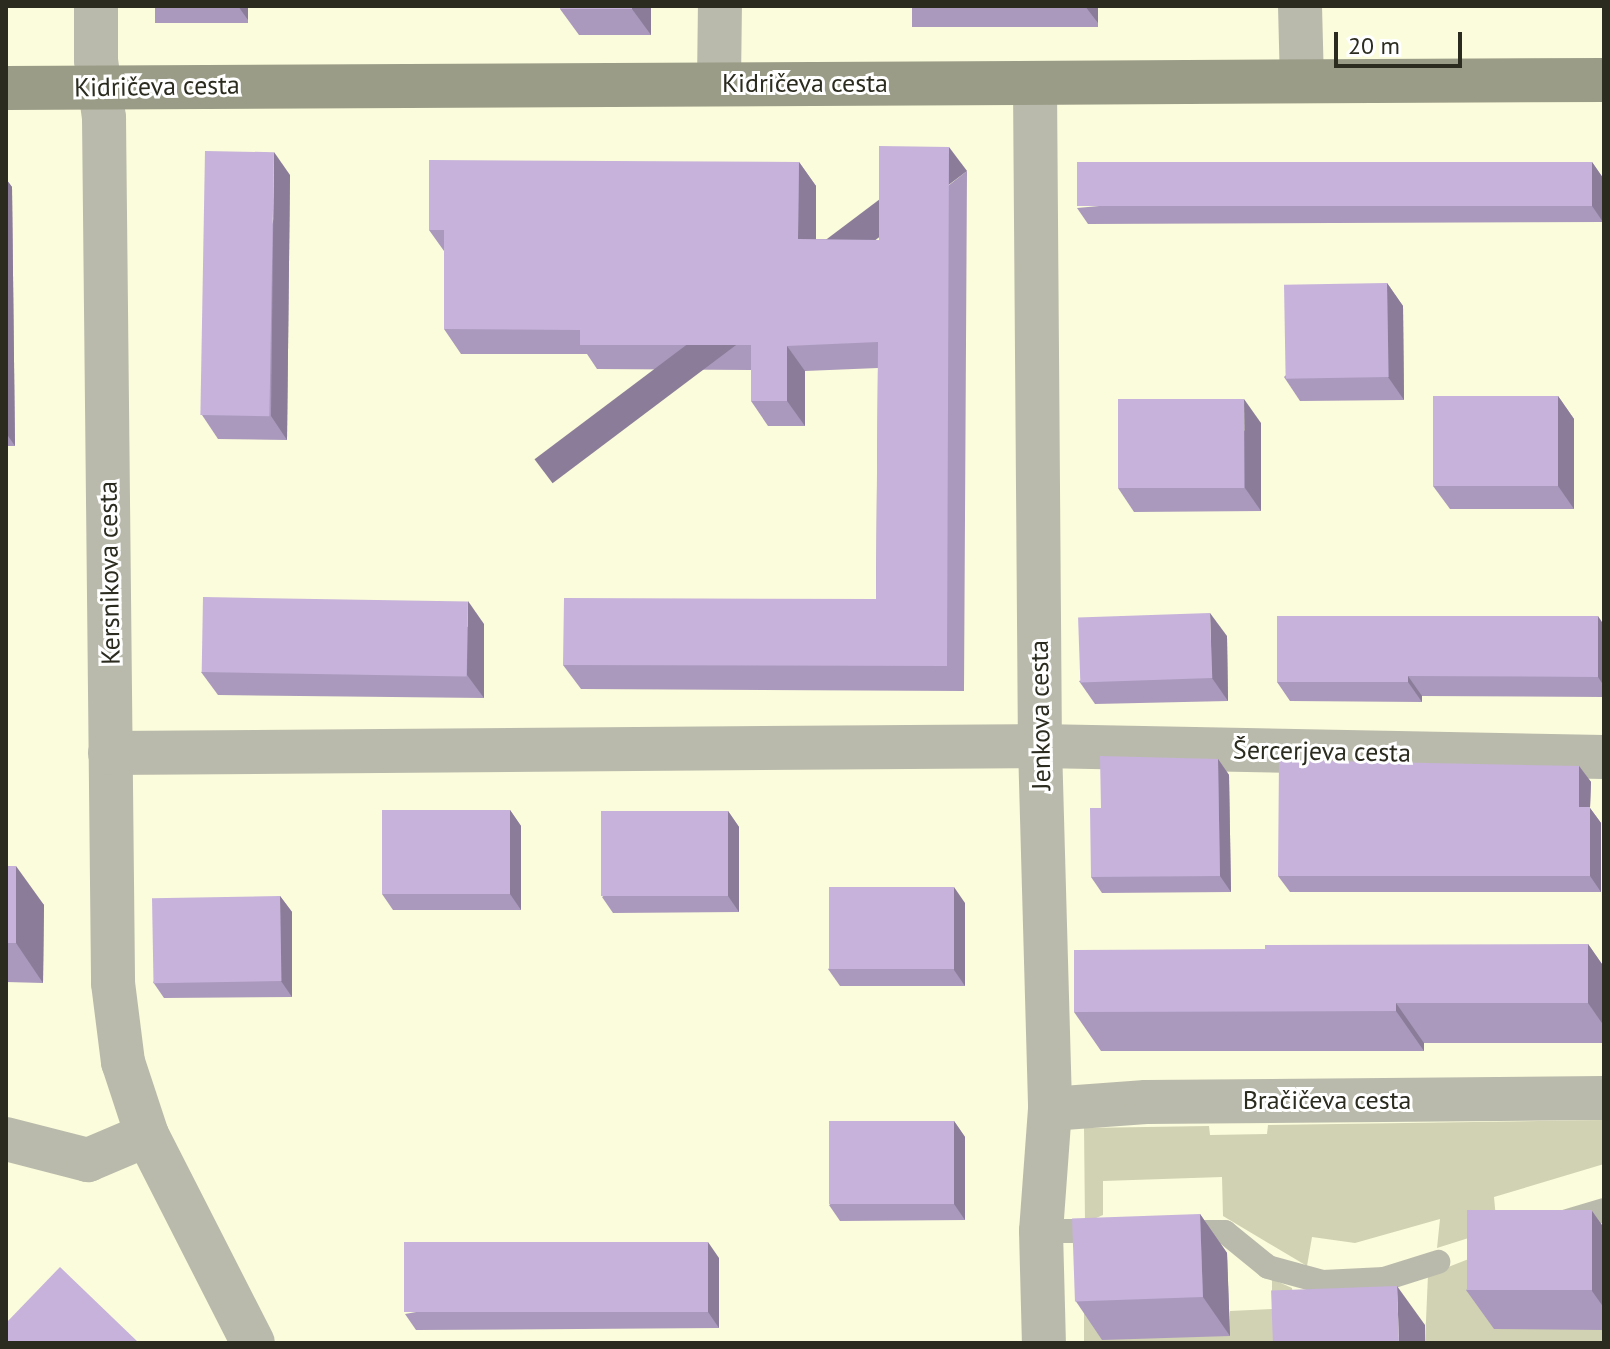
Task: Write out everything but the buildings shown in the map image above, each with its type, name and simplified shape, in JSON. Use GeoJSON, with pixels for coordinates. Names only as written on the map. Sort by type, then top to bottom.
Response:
{"type":"FeatureCollection","features":[{"type":"Feature","properties":{"kind":"main road","name":"Kidričeva cesta"},"geometry":{"type":"LineString","coordinates":[[6,88],[719,83],[1035,87],[1302,81],[1604,80]]}},
{"type":"Feature","properties":{"kind":"street","name":"Kersnikova cesta"},"geometry":{"type":"LineString","coordinates":[[96,6],[100,86],[113,983],[123,1062],[147,1135],[253,1343]]}},
{"type":"Feature","properties":{"kind":"street"},"geometry":{"type":"LineString","coordinates":[[719,83],[720,6]]}},
{"type":"Feature","properties":{"kind":"street"},"geometry":{"type":"LineString","coordinates":[[1300,6],[1302,81]]}},
{"type":"Feature","properties":{"kind":"street","name":"Jenkova cesta"},"geometry":{"type":"LineString","coordinates":[[1035,87],[1040,746],[1050,1109],[1041,1231],[1044,1343]]}},
{"type":"Feature","properties":{"kind":"street","name":"Šercerjeva cesta"},"geometry":{"type":"LineString","coordinates":[[110,753],[1040,746],[1604,757]]}},
{"type":"Feature","properties":{"kind":"street","name":"Bračičeva cesta"},"geometry":{"type":"LineString","coordinates":[[1050,1109],[1146,1102],[1604,1098]]}},
{"type":"Feature","properties":{"kind":"street"},"geometry":{"type":"LineString","coordinates":[[6,1139],[88,1160],[147,1135]]}},
{"type":"Feature","properties":{"kind":"lane"},"geometry":{"type":"LineString","coordinates":[[1543,1229],[1604,1210]]}},
{"type":"Feature","properties":{"kind":"lane"},"geometry":{"type":"LineString","coordinates":[[1041,1231],[1133,1231]]}},
{"type":"Feature","properties":{"kind":"lane"},"geometry":{"type":"LineString","coordinates":[[1164,1232],[1225,1232],[1268,1267],[1323,1282],[1384,1279],[1438,1262]]}},
{"type":"Feature","properties":{"kind":"green space"},"geometry":{"type":"Polygon","coordinates":[[[1604,1120],[1604,1164],[1494,1197],[1497,1229],[1437,1248],[1440,1219],[1355,1243],[1312,1237],[1307,1266],[1223,1216],[1222,1177],[1103,1181],[1103,1215],[1085,1223],[1084,1128],[1209,1126],[1210,1135],[1267,1134],[1268,1125],[1604,1120]]]}},
{"type":"Feature","properties":{"kind":"green space"},"geometry":{"type":"Polygon","coordinates":[[[1084,1246],[1230,1336],[1230,1311],[1272,1309],[1272,1279],[1292,1288],[1299,1343],[1084,1343],[1084,1246]]]}},
{"type":"Feature","properties":{"kind":"green space"},"geometry":{"type":"Polygon","coordinates":[[[1494,1249],[1604,1330],[1604,1343],[1425,1343],[1428,1275],[1494,1249]]]}}]}
